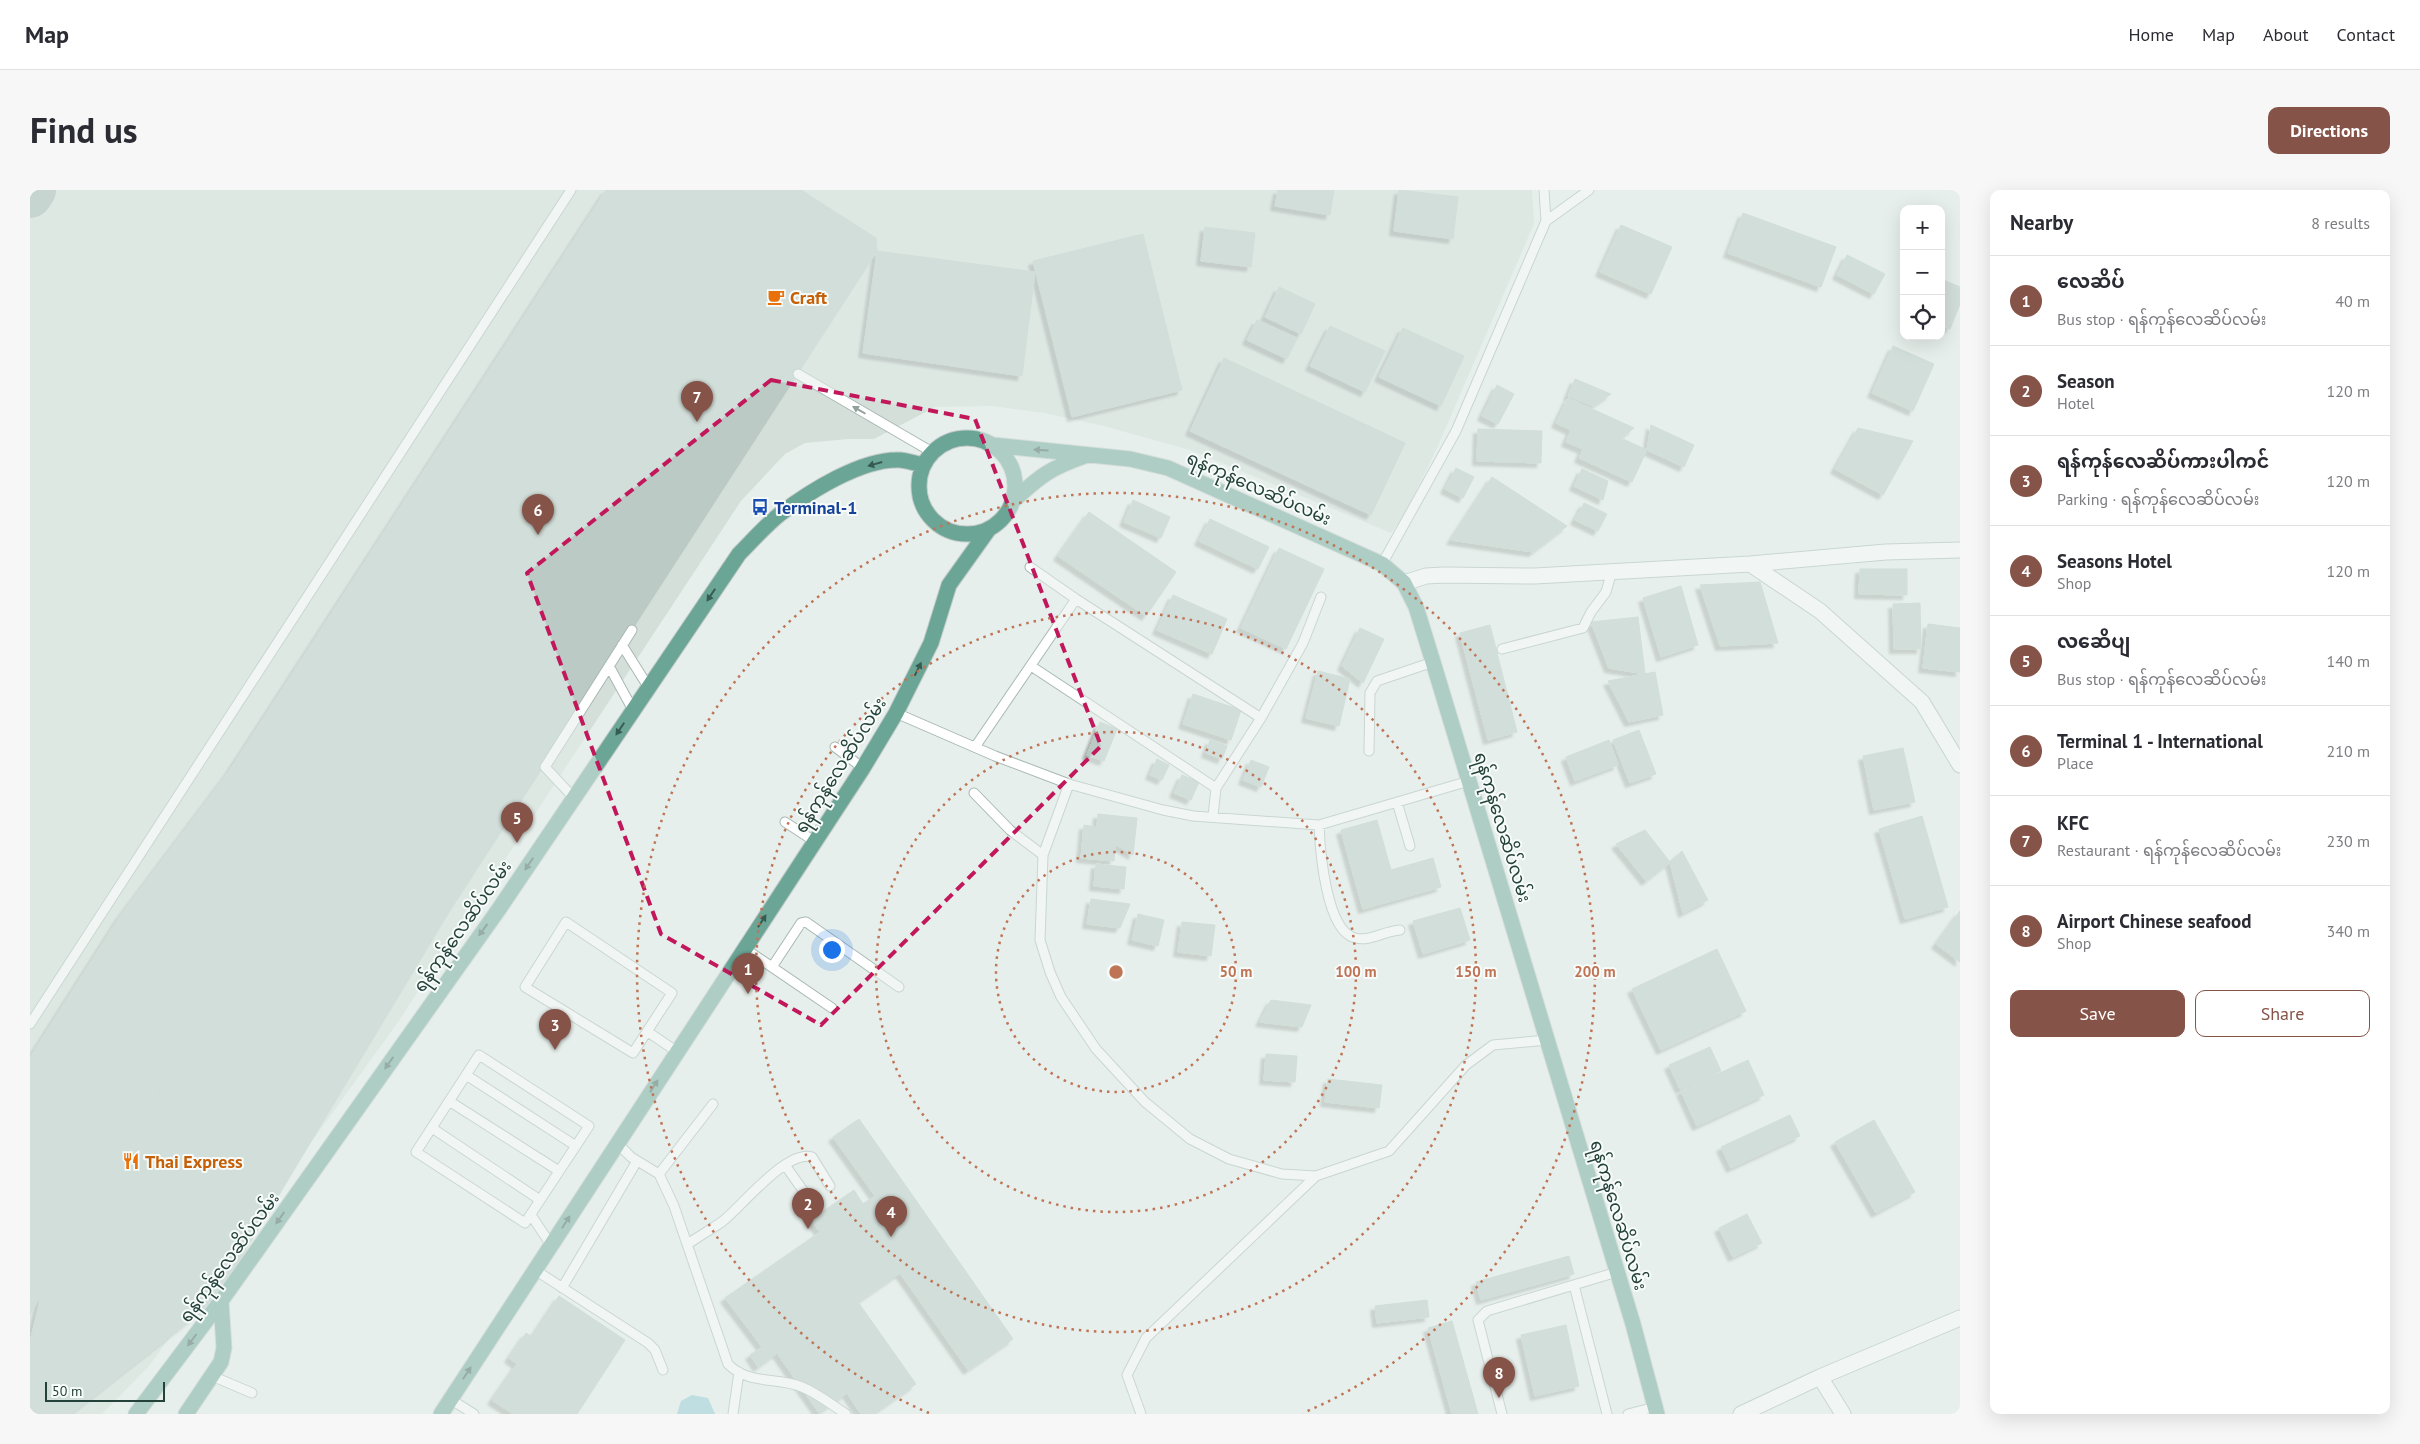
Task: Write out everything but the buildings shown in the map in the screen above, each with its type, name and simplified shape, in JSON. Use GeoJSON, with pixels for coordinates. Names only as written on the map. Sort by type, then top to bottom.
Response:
{"type":"FeatureCollection","features":[{"type":"Feature","properties":{"kind":"main road"},"geometry":{"type":"LineString","coordinates":[[961,438],[978,439],[993,445],[1005,456],[1013,470],[1016,485],[1013,501],[1000,522],[989,529],[975,534],[960,534],[945,530],[933,521],[924,509],[919,494],[918,479],[927,458],[945,443],[961,438]]}},
{"type":"Feature","properties":{"kind":"main road","name":"ရန်ကုန်လေဆိပ်လမ်း"},"geometry":{"type":"LineString","coordinates":[[993,445],[1130,458],[1168,468],[1382,564],[1404,583],[1416,607],[1433,662],[1617,1272],[1656,1410]]}},
{"type":"Feature","properties":{"kind":"main road","name":"ရန်ကုန်လေဆိပ်လမ်း"},"geometry":{"type":"LineString","coordinates":[[1013,501],[1054,467],[1089,454]]}},
{"type":"Feature","properties":{"kind":"main road","name":"ရန်ကုန်လေဆိပ်လမ်း"},"geometry":{"type":"LineString","coordinates":[[136,1414],[221,1301],[498,909],[739,554],[778,515],[842,476],[877,463],[927,458]]}},
{"type":"Feature","properties":{"kind":"main road","name":"ရန်ကုန်လေဆိပ်လမ်း"},"geometry":{"type":"LineString","coordinates":[[441,1414],[676,1051],[863,768],[896,713],[931,643],[948,584],[989,529]]}},
{"type":"Feature","properties":{"kind":"main road"},"geometry":{"type":"LineString","coordinates":[[186,1414],[221,1362],[224,1348],[221,1301]]}},
{"type":"Feature","properties":{"kind":"street"},"geometry":{"type":"LineString","coordinates":[[1404,583],[1426,576],[1535,576],[1750,564],[1886,552],[1960,550]]}},
{"type":"Feature","properties":{"kind":"street"},"geometry":{"type":"LineString","coordinates":[[1750,564],[1820,611],[1872,655],[1922,702],[1960,765]]}},
{"type":"Feature","properties":{"kind":"street"},"geometry":{"type":"LineString","coordinates":[[1740,1414],[1820,1377],[1960,1318]]}},
{"type":"Feature","properties":{"kind":"street"},"geometry":{"type":"LineString","coordinates":[[1820,1377],[1843,1414]]}},
{"type":"Feature","properties":{"kind":"lane"},"geometry":{"type":"LineString","coordinates":[[30,1024],[571,190]]}},
{"type":"Feature","properties":{"kind":"lane"},"geometry":{"type":"LineString","coordinates":[[1382,564],[1456,431],[1546,221],[1544,190]]}},
{"type":"Feature","properties":{"kind":"lane"},"geometry":{"type":"LineString","coordinates":[[1546,221],[1589,190]]}},
{"type":"Feature","properties":{"kind":"lane"},"geometry":{"type":"LineString","coordinates":[[798,374],[927,458]]}},
{"type":"Feature","properties":{"kind":"lane"},"geometry":{"type":"LineString","coordinates":[[1030,567],[1076,599],[1261,718]]}},
{"type":"Feature","properties":{"kind":"lane"},"geometry":{"type":"LineString","coordinates":[[1502,649],[1583,628],[1591,612],[1606,592],[1612,571]]}},
{"type":"Feature","properties":{"kind":"lane"},"geometry":{"type":"LineString","coordinates":[[1213,816],[1216,788],[1261,718],[1303,643],[1322,597]]}},
{"type":"Feature","properties":{"kind":"lane"},"geometry":{"type":"LineString","coordinates":[[975,748],[1076,599]]}},
{"type":"Feature","properties":{"kind":"lane"},"geometry":{"type":"LineString","coordinates":[[574,798],[545,767],[632,630]]}},
{"type":"Feature","properties":{"kind":"lane"},"geometry":{"type":"LineString","coordinates":[[622,645],[649,688]]}},
{"type":"Feature","properties":{"kind":"lane"},"geometry":{"type":"LineString","coordinates":[[1369,751],[1370,693],[1372,685],[1377,681],[1433,662]]}},
{"type":"Feature","properties":{"kind":"lane"},"geometry":{"type":"LineString","coordinates":[[609,666],[633,710]]}},
{"type":"Feature","properties":{"kind":"lane"},"geometry":{"type":"LineString","coordinates":[[1030,666],[1216,788]]}},
{"type":"Feature","properties":{"kind":"lane"},"geometry":{"type":"LineString","coordinates":[[896,713],[975,748],[1069,784],[1163,810],[1193,816],[1319,825],[1469,781]]}},
{"type":"Feature","properties":{"kind":"lane"},"geometry":{"type":"LineString","coordinates":[[835,747],[863,768]]}},
{"type":"Feature","properties":{"kind":"lane"},"geometry":{"type":"LineString","coordinates":[[1069,784],[1043,855],[1040,940],[1061,997],[1096,1049],[1145,1102],[1190,1139],[1230,1160],[1282,1174],[1316,1176],[1389,1151],[1466,1065],[1493,1045],[1547,1040]]}},
{"type":"Feature","properties":{"kind":"lane"},"geometry":{"type":"LineString","coordinates":[[974,793],[1010,830],[1043,855]]}},
{"type":"Feature","properties":{"kind":"lane"},"geometry":{"type":"LineString","coordinates":[[1396,802],[1410,846]]}},
{"type":"Feature","properties":{"kind":"lane"},"geometry":{"type":"LineString","coordinates":[[785,822],[814,841]]}},
{"type":"Feature","properties":{"kind":"lane"},"geometry":{"type":"LineString","coordinates":[[1319,825],[1320,855],[1335,920],[1342,931],[1353,938],[1365,940],[1392,930],[1400,930]]}},
{"type":"Feature","properties":{"kind":"lane"},"geometry":{"type":"LineString","coordinates":[[566,922],[672,993],[648,1032],[633,1053],[525,987],[566,922]]}},
{"type":"Feature","properties":{"kind":"lane"},"geometry":{"type":"LineString","coordinates":[[772,967],[801,923],[806,922],[899,986]]}},
{"type":"Feature","properties":{"kind":"lane"},"geometry":{"type":"LineString","coordinates":[[744,948],[832,1008]]}},
{"type":"Feature","properties":{"kind":"lane"},"geometry":{"type":"LineString","coordinates":[[648,1032],[676,1051]]}},
{"type":"Feature","properties":{"kind":"lane"},"geometry":{"type":"LineString","coordinates":[[479,1056],[589,1126],[525,1223],[416,1152],[450,1101],[479,1056]]}},
{"type":"Feature","properties":{"kind":"lane"},"geometry":{"type":"LineString","coordinates":[[466,1075],[576,1146]]}},
{"type":"Feature","properties":{"kind":"lane"},"geometry":{"type":"LineString","coordinates":[[450,1101],[559,1171]]}},
{"type":"Feature","properties":{"kind":"lane"},"geometry":{"type":"LineString","coordinates":[[659,1174],[712,1104]]}},
{"type":"Feature","properties":{"kind":"lane"},"geometry":{"type":"LineString","coordinates":[[432,1128],[540,1200]]}},
{"type":"Feature","properties":{"kind":"lane"},"geometry":{"type":"LineString","coordinates":[[617,1143],[637,1160],[659,1174],[674,1206],[688,1244],[725,1359],[733,1369],[754,1378],[803,1387],[846,1414]]}},
{"type":"Feature","properties":{"kind":"lane"},"geometry":{"type":"LineString","coordinates":[[688,1244],[724,1220],[765,1181],[785,1165],[799,1158],[809,1156],[830,1186]]}},
{"type":"Feature","properties":{"kind":"lane"},"geometry":{"type":"LineString","coordinates":[[562,1288],[637,1160]]}},
{"type":"Feature","properties":{"kind":"lane"},"geometry":{"type":"LineString","coordinates":[[785,1165],[809,1199]]}},
{"type":"Feature","properties":{"kind":"lane"},"geometry":{"type":"LineString","coordinates":[[1141,1414],[1127,1375],[1146,1338],[1316,1176]]}},
{"type":"Feature","properties":{"kind":"lane"},"geometry":{"type":"LineString","coordinates":[[531,1215],[551,1245]]}},
{"type":"Feature","properties":{"kind":"lane"},"geometry":{"type":"LineString","coordinates":[[535,1270],[648,1343],[655,1350],[664,1370]]}},
{"type":"Feature","properties":{"kind":"lane"},"geometry":{"type":"LineString","coordinates":[[1502,1414],[1478,1320],[1487,1311],[1617,1272]]}},
{"type":"Feature","properties":{"kind":"lane"},"geometry":{"type":"LineString","coordinates":[[1574,1285],[1607,1414]]}},
{"type":"Feature","properties":{"kind":"lane"},"geometry":{"type":"LineString","coordinates":[[733,1414],[739,1372]]}},
{"type":"Feature","properties":{"kind":"lane"},"geometry":{"type":"LineString","coordinates":[[212,1376],[252,1393]]}},
{"type":"Feature","properties":{"kind":"lane"},"geometry":{"type":"LineString","coordinates":[[450,1399],[474,1414]]}},
{"type":"Feature","properties":{"kind":"lane"},"geometry":{"type":"LineString","coordinates":[[1628,1414],[1656,1410]]}},
{"type":"Feature","properties":{"kind":"highlighted area"},"geometry":{"type":"Polygon","coordinates":[[[771,380],[975,419],[1101,746],[821,1025],[661,934],[527,573],[771,380]]]}},
{"type":"Feature","properties":{"kind":"shaded area"},"geometry":{"type":"Polygon","coordinates":[[[30,190],[1532,190],[1534,224],[1437,448],[1404,516],[1391,533],[1193,451],[1104,426],[1044,413],[993,406],[935,407],[874,439],[848,439],[805,443],[785,454],[741,501],[396,1025],[149,1366],[102,1414],[30,1414],[30,190]]]}},
{"type":"Feature","properties":{"kind":"water"},"geometry":{"type":"Polygon","coordinates":[[[692,1395],[708,1398],[715,1414],[677,1414],[681,1401],[692,1395]]]}},
{"type":"Feature","properties":{"kind":"taxiway"},"geometry":{"type":"LineString","coordinates":[[30,196],[34,190]]}},
{"type":"Feature","properties":{"kind":"place","name":"Craft"},"geometry":{"type":"Point","coordinates":[776,297]}},
{"type":"Feature","properties":{"kind":"place","name":"KFC"},"geometry":{"type":"Point","coordinates":[697,422]}},
{"type":"Feature","properties":{"kind":"place","name":"Terminal-1"},"geometry":{"type":"Point","coordinates":[760,507]}},
{"type":"Feature","properties":{"kind":"place","name":"Terminal 1 - International"},"geometry":{"type":"Point","coordinates":[538,535]}},
{"type":"Feature","properties":{"kind":"place","name":"လဆေိပျ"},"geometry":{"type":"Point","coordinates":[517,843]}},
{"type":"Feature","properties":{"kind":"place","name":"လေဆိပ်"},"geometry":{"type":"Point","coordinates":[748,994]}},
{"type":"Feature","properties":{"kind":"place","name":"ရန်ကုန်လေဆိပ်ကားပါကင်"},"geometry":{"type":"Point","coordinates":[555,1050]}},
{"type":"Feature","properties":{"kind":"place","name":"Thai Express"},"geometry":{"type":"Point","coordinates":[131,1161]}},
{"type":"Feature","properties":{"kind":"place","name":"Season"},"geometry":{"type":"Point","coordinates":[808,1229]}},
{"type":"Feature","properties":{"kind":"place","name":"Seasons Hotel"},"geometry":{"type":"Point","coordinates":[891,1237]}},
{"type":"Feature","properties":{"kind":"place","name":"Airport Chinese seafood"},"geometry":{"type":"Point","coordinates":[1499,1398]}}]}
